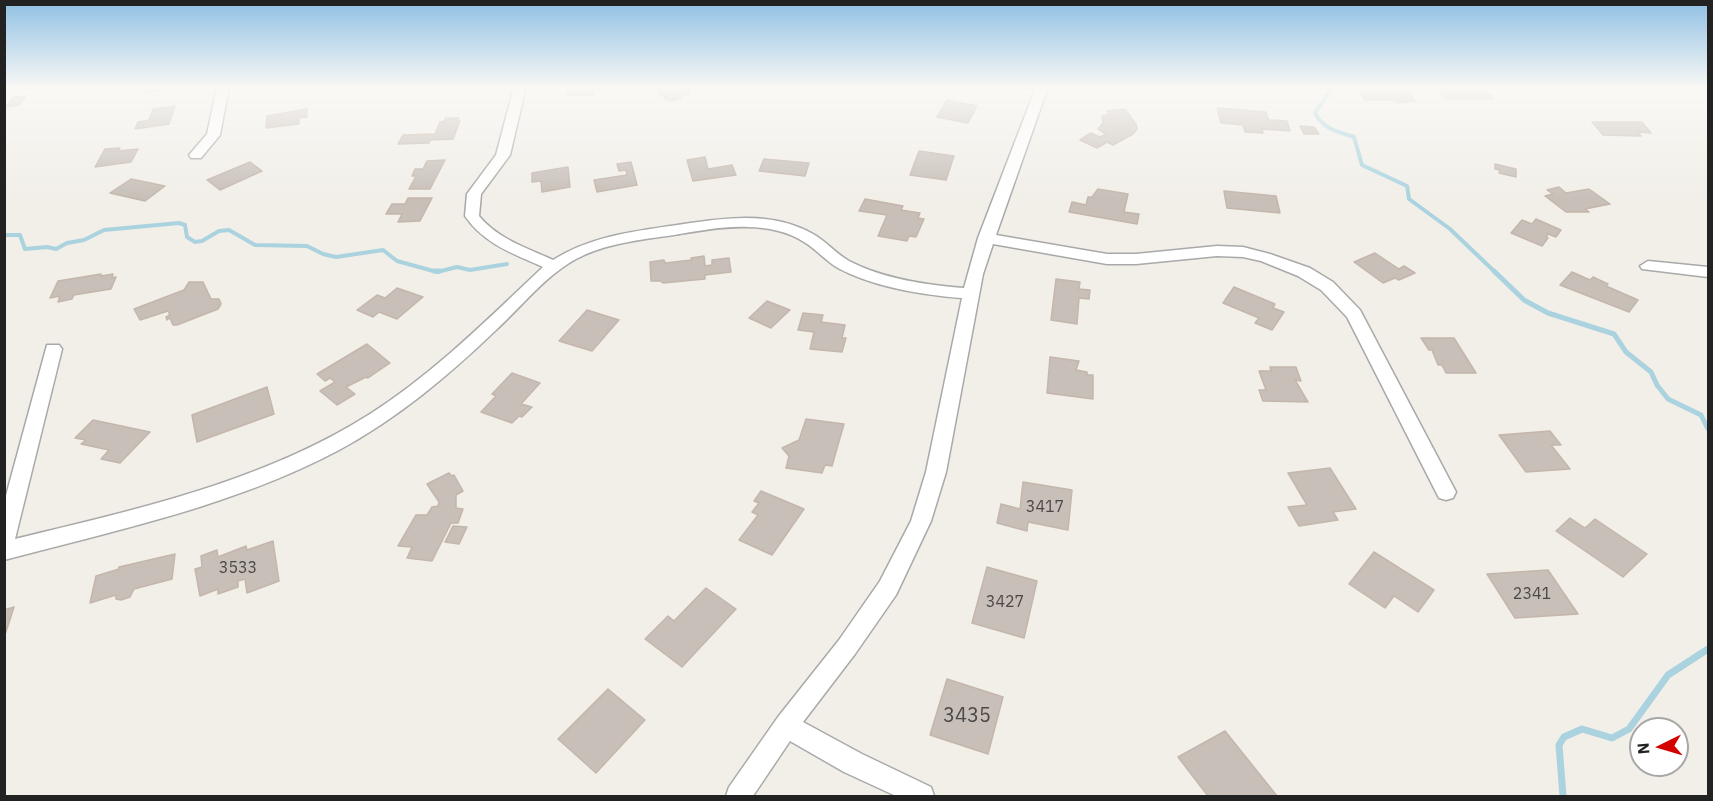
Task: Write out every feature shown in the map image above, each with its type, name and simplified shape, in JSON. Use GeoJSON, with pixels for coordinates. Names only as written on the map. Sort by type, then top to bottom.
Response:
{"type":"FeatureCollection","features":[{"type":"Feature","properties":{"kind":"street"},"geometry":{"type":"LineString","coordinates":[[196,155],[213,135],[215,124]]}},
{"type":"Feature","properties":{"kind":"street"},"geometry":{"type":"LineString","coordinates":[[510,124],[502,155],[474,194],[472,216],[484,231],[494,238],[554,266]]}},
{"type":"Feature","properties":{"kind":"street"},"geometry":{"type":"LineString","coordinates":[[738,796],[786,725],[847,647],[888,588],[921,521],[936,472],[971,294],[986,238],[1028,124]]}},
{"type":"Feature","properties":{"kind":"street"},"geometry":{"type":"LineString","coordinates":[[4,551],[231,489],[330,446],[378,418],[418,388],[554,266],[572,255],[609,240],[722,223],[750,222],[774,225],[808,237],[842,264],[865,274],[927,290],[971,294]]}},
{"type":"Feature","properties":{"kind":"street"},"geometry":{"type":"LineString","coordinates":[[986,238],[1107,259],[1136,259],[1217,251],[1243,252],[1265,257],[1304,272],[1327,286],[1354,314],[1446,492]]}},
{"type":"Feature","properties":{"kind":"street"},"geometry":{"type":"LineString","coordinates":[[1648,266],[1708,272]]}},
{"type":"Feature","properties":{"kind":"street"},"geometry":{"type":"LineString","coordinates":[[4,544],[53,349]]}},
{"type":"Feature","properties":{"kind":"street"},"geometry":{"type":"LineString","coordinates":[[786,725],[853,763],[922,796]]}},
{"type":"Feature","properties":{"kind":"building"},"geometry":{"type":"Polygon","coordinates":[[[137,124],[166,124],[135,129],[137,124]]]}},
{"type":"Feature","properties":{"kind":"building"},"geometry":{"type":"Polygon","coordinates":[[[266,124],[296,124],[266,128],[266,124]]]}},
{"type":"Feature","properties":{"kind":"building"},"geometry":{"type":"Polygon","coordinates":[[[439,124],[459,124],[453,139],[430,140],[429,143],[398,144],[403,135],[435,134],[439,124]]]}},
{"type":"Feature","properties":{"kind":"building"},"geometry":{"type":"Polygon","coordinates":[[[1102,124],[1136,124],[1137,129],[1133,134],[1113,145],[1107,142],[1097,148],[1080,140],[1091,133],[1100,137],[1106,134],[1098,129],[1102,124]]]}},
{"type":"Feature","properties":{"kind":"building"},"geometry":{"type":"Polygon","coordinates":[[[1236,124],[1288,124],[1290,131],[1262,129],[1263,133],[1245,132],[1243,125],[1236,124]]]}},
{"type":"Feature","properties":{"kind":"building"},"geometry":{"type":"Polygon","coordinates":[[[1594,124],[1644,124],[1651,133],[1638,132],[1641,136],[1603,135],[1594,124]]]}},
{"type":"Feature","properties":{"kind":"building"},"geometry":{"type":"Polygon","coordinates":[[[1300,126],[1314,127],[1319,134],[1304,134],[1300,126]]]}},
{"type":"Feature","properties":{"kind":"building"},"geometry":{"type":"Polygon","coordinates":[[[120,148],[118,151],[138,149],[131,162],[95,167],[105,149],[120,148]]]}},
{"type":"Feature","properties":{"kind":"building"},"geometry":{"type":"Polygon","coordinates":[[[919,151],[954,156],[946,180],[910,175],[919,151]]]}},
{"type":"Feature","properties":{"kind":"building"},"geometry":{"type":"Polygon","coordinates":[[[705,157],[708,169],[732,165],[736,175],[693,181],[687,160],[705,157]]]}},
{"type":"Feature","properties":{"kind":"building"},"geometry":{"type":"Polygon","coordinates":[[[764,159],[809,163],[805,176],[759,171],[764,159]]]}},
{"type":"Feature","properties":{"kind":"building"},"geometry":{"type":"Polygon","coordinates":[[[445,160],[430,189],[409,189],[416,176],[412,176],[415,169],[423,169],[427,161],[445,160]]]}},
{"type":"Feature","properties":{"kind":"building"},"geometry":{"type":"Polygon","coordinates":[[[250,162],[262,171],[220,190],[207,180],[250,162]]]}},
{"type":"Feature","properties":{"kind":"building"},"geometry":{"type":"Polygon","coordinates":[[[631,162],[637,185],[597,192],[594,180],[627,175],[626,170],[619,171],[617,164],[631,162]]]}},
{"type":"Feature","properties":{"kind":"building"},"geometry":{"type":"Polygon","coordinates":[[[1495,164],[1516,169],[1516,177],[1499,173],[1500,170],[1495,169],[1495,164]]]}},
{"type":"Feature","properties":{"kind":"building"},"geometry":{"type":"Polygon","coordinates":[[[568,167],[570,187],[542,192],[541,181],[532,182],[532,173],[568,167]]]}},
{"type":"Feature","properties":{"kind":"building"},"geometry":{"type":"Polygon","coordinates":[[[131,179],[165,186],[145,201],[110,193],[131,179]]]}},
{"type":"Feature","properties":{"kind":"building"},"geometry":{"type":"Polygon","coordinates":[[[1559,187],[1566,193],[1589,189],[1610,204],[1585,209],[1589,212],[1566,212],[1545,196],[1553,194],[1547,190],[1559,187]]]}},
{"type":"Feature","properties":{"kind":"building"},"geometry":{"type":"Polygon","coordinates":[[[1098,189],[1128,194],[1124,212],[1139,214],[1137,224],[1069,212],[1072,202],[1086,205],[1088,197],[1092,197],[1098,189]]]}},
{"type":"Feature","properties":{"kind":"building"},"geometry":{"type":"Polygon","coordinates":[[[1224,191],[1276,196],[1280,213],[1227,208],[1224,191]]]}},
{"type":"Feature","properties":{"kind":"building"},"geometry":{"type":"Polygon","coordinates":[[[408,198],[432,198],[420,221],[398,222],[402,214],[386,214],[392,204],[405,204],[408,198]]]}},
{"type":"Feature","properties":{"kind":"building"},"geometry":{"type":"Polygon","coordinates":[[[865,199],[903,206],[901,210],[920,213],[918,218],[924,219],[916,237],[909,236],[907,241],[878,236],[887,215],[859,211],[865,199]]]}},
{"type":"Feature","properties":{"kind":"building"},"geometry":{"type":"Polygon","coordinates":[[[1536,219],[1561,230],[1556,237],[1548,234],[1542,246],[1511,233],[1522,220],[1532,224],[1536,219]]]}},
{"type":"Feature","properties":{"kind":"building"},"geometry":{"type":"Polygon","coordinates":[[[1375,253],[1399,269],[1404,266],[1415,273],[1399,280],[1395,278],[1383,283],[1354,262],[1375,253]]]}},
{"type":"Feature","properties":{"kind":"building"},"geometry":{"type":"Polygon","coordinates":[[[704,256],[705,266],[712,265],[712,260],[729,258],[731,272],[705,275],[705,279],[663,283],[651,281],[650,262],[692,260],[691,258],[704,256]]]}},
{"type":"Feature","properties":{"kind":"building"},"geometry":{"type":"Polygon","coordinates":[[[1572,272],[1590,280],[1593,277],[1608,284],[1606,286],[1638,300],[1629,312],[1560,285],[1572,272]]]}},
{"type":"Feature","properties":{"kind":"building"},"geometry":{"type":"Polygon","coordinates":[[[101,274],[101,276],[113,274],[112,278],[116,277],[111,289],[74,295],[72,299],[58,302],[60,296],[50,298],[58,281],[101,274]]]}},
{"type":"Feature","properties":{"kind":"building"},"geometry":{"type":"Polygon","coordinates":[[[1056,279],[1080,282],[1079,289],[1090,290],[1089,299],[1079,298],[1077,324],[1051,320],[1056,279]]]}},
{"type":"Feature","properties":{"kind":"building"},"geometry":{"type":"Polygon","coordinates":[[[189,282],[203,282],[211,299],[219,299],[221,304],[218,309],[177,325],[173,325],[170,318],[167,320],[166,317],[170,315],[168,311],[140,320],[134,309],[184,290],[189,282]]]}},
{"type":"Feature","properties":{"kind":"building"},"geometry":{"type":"Polygon","coordinates":[[[1234,287],[1275,304],[1273,308],[1284,312],[1272,330],[1255,323],[1259,318],[1223,303],[1234,287]]]}},
{"type":"Feature","properties":{"kind":"building"},"geometry":{"type":"Polygon","coordinates":[[[397,288],[423,297],[397,319],[379,312],[373,317],[357,310],[377,295],[385,298],[397,288]]]}},
{"type":"Feature","properties":{"kind":"building"},"geometry":{"type":"Polygon","coordinates":[[[767,301],[790,310],[771,328],[749,318],[767,301]]]}},
{"type":"Feature","properties":{"kind":"building"},"geometry":{"type":"Polygon","coordinates":[[[587,310],[619,320],[592,351],[559,341],[587,310]]]}},
{"type":"Feature","properties":{"kind":"building"},"geometry":{"type":"Polygon","coordinates":[[[803,313],[823,315],[821,322],[845,325],[842,338],[846,338],[842,352],[810,349],[814,332],[798,330],[803,313]]]}},
{"type":"Feature","properties":{"kind":"building"},"geometry":{"type":"Polygon","coordinates":[[[1421,338],[1454,338],[1476,373],[1446,373],[1442,365],[1438,365],[1432,350],[1429,350],[1421,338]]]}},
{"type":"Feature","properties":{"kind":"building"},"geometry":{"type":"Polygon","coordinates":[[[367,344],[390,363],[368,378],[346,387],[355,394],[337,405],[320,391],[335,382],[330,378],[325,381],[317,374],[367,344]]]}},
{"type":"Feature","properties":{"kind":"building"},"geometry":{"type":"Polygon","coordinates":[[[1050,357],[1079,361],[1076,370],[1093,375],[1093,399],[1047,393],[1050,357]]]}},
{"type":"Feature","properties":{"kind":"building"},"geometry":{"type":"Polygon","coordinates":[[[1270,367],[1296,367],[1301,381],[1295,380],[1308,402],[1263,401],[1259,390],[1266,390],[1259,371],[1271,371],[1270,367]]]}},
{"type":"Feature","properties":{"kind":"building"},"geometry":{"type":"Polygon","coordinates":[[[512,373],[540,383],[521,404],[532,407],[512,423],[481,412],[496,396],[492,394],[512,373]]]}},
{"type":"Feature","properties":{"kind":"building"},"geometry":{"type":"Polygon","coordinates":[[[267,387],[274,414],[197,442],[192,415],[267,387]]]}},
{"type":"Feature","properties":{"kind":"building"},"geometry":{"type":"Polygon","coordinates":[[[806,419],[844,424],[832,466],[825,465],[822,473],[786,468],[789,456],[782,448],[799,440],[806,419]]]}},
{"type":"Feature","properties":{"kind":"building"},"geometry":{"type":"Polygon","coordinates":[[[93,420],[150,432],[120,463],[101,459],[109,450],[81,444],[86,440],[75,438],[93,420]]]}},
{"type":"Feature","properties":{"kind":"building"},"geometry":{"type":"Polygon","coordinates":[[[1550,431],[1561,445],[1551,445],[1570,469],[1526,472],[1499,435],[1550,431]]]}},
{"type":"Feature","properties":{"kind":"building"},"geometry":{"type":"Polygon","coordinates":[[[1330,468],[1356,509],[1333,512],[1338,520],[1299,526],[1288,507],[1307,505],[1288,473],[1330,468]]]}},
{"type":"Feature","properties":{"kind":"building"},"geometry":{"type":"Polygon","coordinates":[[[449,473],[454,475],[463,491],[456,495],[456,508],[463,509],[458,523],[451,523],[432,561],[407,558],[412,547],[398,546],[416,515],[427,515],[432,507],[438,506],[439,502],[427,484],[449,473]]]}},
{"type":"Feature","properties":{"kind":"building"},"geometry":{"type":"Polygon","coordinates":[[[1023,482],[1072,490],[1068,530],[1028,522],[1027,531],[997,523],[1001,504],[1020,509],[1023,482]]]}},
{"type":"Feature","properties":{"kind":"building"},"geometry":{"type":"Polygon","coordinates":[[[761,491],[804,509],[772,555],[739,540],[758,515],[752,512],[759,503],[754,501],[761,491]]]}},
{"type":"Feature","properties":{"kind":"building"},"geometry":{"type":"Polygon","coordinates":[[[1570,518],[1585,528],[1595,519],[1647,554],[1623,577],[1556,531],[1570,518]]]}},
{"type":"Feature","properties":{"kind":"building"},"geometry":{"type":"Polygon","coordinates":[[[453,526],[467,527],[459,544],[445,542],[453,526]]]}},
{"type":"Feature","properties":{"kind":"building"},"geometry":{"type":"Polygon","coordinates":[[[273,541],[279,581],[247,593],[245,579],[238,581],[238,587],[218,594],[218,589],[200,596],[195,569],[202,567],[201,556],[217,550],[218,557],[246,546],[247,550],[273,541]]]}},
{"type":"Feature","properties":{"kind":"building"},"geometry":{"type":"Polygon","coordinates":[[[1374,552],[1434,590],[1418,612],[1394,596],[1385,608],[1349,584],[1374,552]]]}},
{"type":"Feature","properties":{"kind":"building"},"geometry":{"type":"Polygon","coordinates":[[[175,554],[172,579],[134,589],[130,597],[121,600],[116,599],[116,595],[90,603],[96,576],[119,569],[119,567],[175,554]]]}},
{"type":"Feature","properties":{"kind":"building"},"geometry":{"type":"Polygon","coordinates":[[[987,567],[1037,581],[1024,638],[972,623],[987,567]]]}},
{"type":"Feature","properties":{"kind":"building"},"geometry":{"type":"Polygon","coordinates":[[[1548,570],[1578,614],[1515,618],[1487,574],[1548,570]]]}},
{"type":"Feature","properties":{"kind":"building"},"geometry":{"type":"Polygon","coordinates":[[[706,588],[736,609],[682,667],[645,639],[668,616],[674,621],[706,588]]]}},
{"type":"Feature","properties":{"kind":"building"},"geometry":{"type":"Polygon","coordinates":[[[14,607],[4,638],[4,610],[14,607]]]}},
{"type":"Feature","properties":{"kind":"building"},"geometry":{"type":"Polygon","coordinates":[[[947,679],[1003,697],[988,754],[930,735],[947,679]]]}},
{"type":"Feature","properties":{"kind":"building"},"geometry":{"type":"Polygon","coordinates":[[[608,689],[645,720],[596,773],[558,739],[608,689]]]}},
{"type":"Feature","properties":{"kind":"building"},"geometry":{"type":"Polygon","coordinates":[[[1225,731],[1277,796],[1208,796],[1178,757],[1225,731]]]}},
{"type":"Feature","properties":{"kind":"waterway"},"geometry":{"type":"LineString","coordinates":[[1324,124],[1354,137],[1362,165],[1407,186],[1409,199],[1450,229],[1496,273]]}},
{"type":"Feature","properties":{"kind":"waterway"},"geometry":{"type":"LineString","coordinates":[[4,235],[20,235],[25,249],[47,247],[56,249],[67,243],[84,240],[104,230],[179,223],[185,225],[187,237],[195,242],[202,241],[219,231],[229,230],[255,245],[307,246],[323,254],[336,257],[383,250],[397,261],[437,272],[457,267],[470,270],[507,264]]}},
{"type":"Feature","properties":{"kind":"waterway"},"geometry":{"type":"LineString","coordinates":[[434,271],[440,271]]}},
{"type":"Feature","properties":{"kind":"waterway"},"geometry":{"type":"LineString","coordinates":[[1494,271],[1524,300],[1548,313],[1614,334],[1626,352],[1651,372],[1657,385],[1668,399],[1701,415],[1708,429]]}},
{"type":"Feature","properties":{"kind":"waterway"},"geometry":{"type":"LineString","coordinates":[[1563,796],[1559,745],[1564,737],[1582,729],[1612,738],[1629,729],[1668,675],[1708,649]]}}]}
